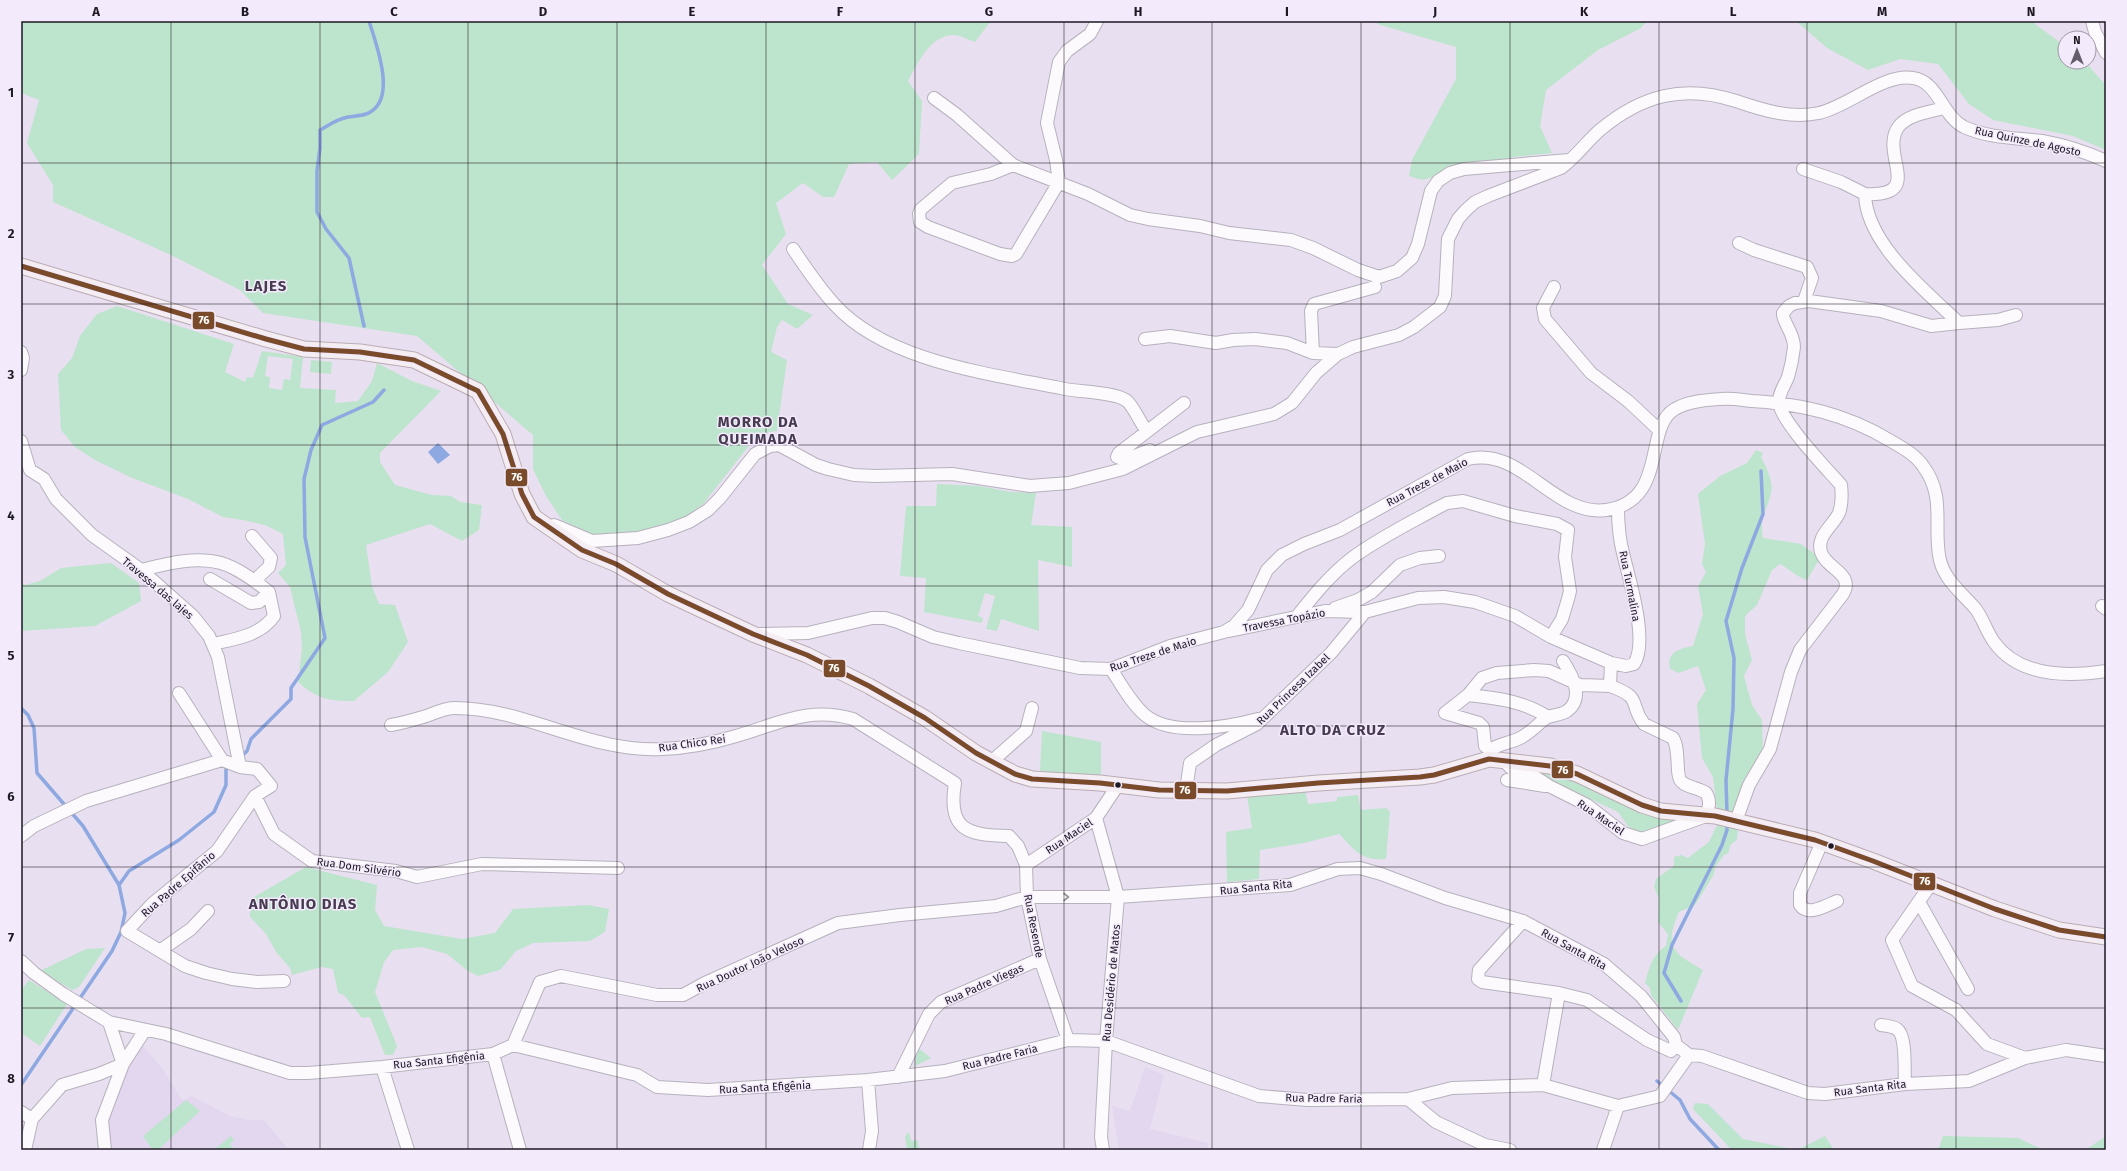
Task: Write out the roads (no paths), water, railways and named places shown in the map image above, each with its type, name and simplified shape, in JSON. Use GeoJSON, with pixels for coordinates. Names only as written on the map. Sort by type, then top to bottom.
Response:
{"type":"FeatureCollection","features":[{"type":"Feature","properties":{"kind":"main road"},"geometry":{"type":"LineString","coordinates":[[21,266],[304,349],[360,352],[414,360],[478,391],[503,434],[522,494],[534,517],[582,550],[616,564],[668,594],[753,634],[807,655],[869,686],[925,718],[991,762],[1015,774],[1032,779],[1118,785],[1159,790],[1227,791],[1318,783],[1405,779],[1434,775],[1494,756],[1550,766],[1577,774],[1642,805],[1661,811],[1722,818],[1822,842],[1996,909],[2058,930],[2106,937]]}},
{"type":"Feature","properties":{"kind":"street"},"geometry":{"type":"LineString","coordinates":[[1013,165],[990,174],[952,182],[921,209],[919,214],[920,222],[928,227],[1000,254],[1012,256],[1016,254],[1026,240],[1059,182],[1056,160],[1047,123],[1055,80],[1064,54],[1090,34],[1097,21]]}},
{"type":"Feature","properties":{"kind":"street"},"geometry":{"type":"LineString","coordinates":[[2092,21],[2095,32],[2106,53]]}},
{"type":"Feature","properties":{"kind":"street","name":"Rua Quinze de Agosto"},"geometry":{"type":"LineString","coordinates":[[534,517],[592,541],[638,538],[668,530],[689,522],[708,510],[720,498],[755,454],[770,446],[779,445],[816,465],[854,475],[876,476],[952,474],[1030,486],[1069,482],[1123,469],[1185,437],[1224,424],[1274,414],[1292,403],[1320,370],[1338,354],[1353,347],[1399,335],[1440,308],[1445,296],[1448,239],[1458,219],[1475,202],[1561,168],[1572,160],[1599,131],[1618,116],[1651,99],[1668,94],[1703,92],[1777,112],[1805,115],[1837,107],[1893,80],[1912,77],[1926,83],[1954,120],[1964,127],[1980,132],[2066,147],[2106,162]]}},
{"type":"Feature","properties":{"kind":"street"},"geometry":{"type":"LineString","coordinates":[[934,98],[957,115],[1013,165],[1088,194],[1130,215],[1200,226],[1239,235],[1291,240],[1314,248],[1358,270],[1380,277],[1397,271],[1412,258],[1418,244],[1431,192],[1438,181],[1450,173],[1464,169],[1572,160]]}},
{"type":"Feature","properties":{"kind":"street"},"geometry":{"type":"LineString","coordinates":[[1803,169],[1841,182],[1865,194],[1884,194],[1891,192],[1895,187],[1898,170],[1893,141],[1900,126],[1912,117],[1944,108]]}},
{"type":"Feature","properties":{"kind":"street"},"geometry":{"type":"LineString","coordinates":[[1865,194],[1868,211],[1883,241],[1912,279],[1959,324]]}},
{"type":"Feature","properties":{"kind":"street"},"geometry":{"type":"LineString","coordinates":[[1739,243],[1754,250],[1807,266],[1812,278],[1804,301]]}},
{"type":"Feature","properties":{"kind":"street"},"geometry":{"type":"LineString","coordinates":[[793,249],[836,306],[857,324],[881,338],[936,362],[1068,390],[1123,398],[1132,406],[1147,432]]}},
{"type":"Feature","properties":{"kind":"street"},"geometry":{"type":"LineString","coordinates":[[1313,353],[1311,311],[1314,304],[1375,287]]}},
{"type":"Feature","properties":{"kind":"street"},"geometry":{"type":"LineString","coordinates":[[1554,287],[1543,308],[1545,319],[1591,373],[1628,401],[1659,430]]}},
{"type":"Feature","properties":{"kind":"street"},"geometry":{"type":"LineString","coordinates":[[1494,756],[1485,746],[1483,727],[1479,722],[1445,713],[1468,695],[1482,678],[1510,671],[1549,671],[1587,686],[1610,686],[1627,693],[1633,698],[1644,724],[1673,738],[1678,753],[1678,779],[1682,783],[1706,793],[1722,818],[1749,786],[1770,749],[1791,672],[1800,650],[1843,594],[1847,582],[1845,578],[1825,560],[1821,552],[1820,543],[1823,534],[1839,513],[1841,486],[1791,426],[1779,403],[1782,390],[1791,367],[1794,346],[1792,333],[1783,318],[1783,313],[1789,306],[1804,301],[1882,311],[1931,326],[1998,320],[2016,316]]}},
{"type":"Feature","properties":{"kind":"street"},"geometry":{"type":"LineString","coordinates":[[1145,339],[1170,336],[1216,343],[1242,339],[1274,341],[1287,343],[1313,353],[1338,354]]}},
{"type":"Feature","properties":{"kind":"street"},"geometry":{"type":"LineString","coordinates":[[21,352],[23,358],[21,370]]}},
{"type":"Feature","properties":{"kind":"street"},"geometry":{"type":"LineString","coordinates":[[1618,508],[1631,500],[1643,487],[1655,457],[1659,430],[1666,416],[1673,409],[1690,403],[1723,399],[1779,403],[1814,409],[1852,421],[1905,449],[1923,466],[1937,495],[1938,554],[1943,570],[1951,582],[1978,612],[1993,641],[2008,657],[2015,663],[2038,670],[2071,674],[2106,671]]}},
{"type":"Feature","properties":{"kind":"street"},"geometry":{"type":"LineString","coordinates":[[1184,403],[1119,453],[1118,458],[1128,457],[1185,437]]}},
{"type":"Feature","properties":{"kind":"street","name":"Travessa das lajes"},"geometry":{"type":"LineString","coordinates":[[21,441],[30,470],[44,479],[56,499],[92,535],[141,570],[193,616],[213,644],[229,708],[234,745],[240,767]]}},
{"type":"Feature","properties":{"kind":"street","name":"Rua Treze de Maio"},"geometry":{"type":"LineString","coordinates":[[753,634],[808,633],[872,618],[885,618],[933,637],[959,643],[1080,668],[1101,670],[1110,669],[1170,646],[1224,632],[1234,626],[1248,610],[1267,570],[1282,555],[1304,544],[1340,530],[1468,459],[1479,456],[1499,460],[1511,465],[1569,502],[1587,509],[1604,510],[1618,508]]}},
{"type":"Feature","properties":{"kind":"street"},"geometry":{"type":"LineString","coordinates":[[1298,615],[1318,590],[1351,559],[1374,543],[1447,503],[1463,501],[1515,516],[1557,524],[1568,530],[1565,557],[1569,594],[1562,619],[1551,637]]}},
{"type":"Feature","properties":{"kind":"street","name":"Rua Turmalina"},"geometry":{"type":"LineString","coordinates":[[1611,663],[1626,666],[1634,664],[1638,654],[1639,642],[1631,583],[1619,533],[1618,508]]}},
{"type":"Feature","properties":{"kind":"street"},"geometry":{"type":"LineString","coordinates":[[252,536],[271,558],[269,567],[254,581]]}},
{"type":"Feature","properties":{"kind":"street"},"geometry":{"type":"LineString","coordinates":[[1324,611],[1358,600],[1372,592],[1400,565],[1420,558],[1439,556]]}},
{"type":"Feature","properties":{"kind":"street"},"geometry":{"type":"LineString","coordinates":[[141,570],[170,564],[209,561],[222,563],[254,581],[269,592],[274,616],[267,626],[242,636],[213,644]]}},
{"type":"Feature","properties":{"kind":"street"},"geometry":{"type":"LineString","coordinates":[[210,579],[251,603],[258,602],[269,592]]}},
{"type":"Feature","properties":{"kind":"street","name":"Travessa Topázio"},"geometry":{"type":"LineString","coordinates":[[1224,632],[1298,615],[1324,611],[1366,612],[1418,598],[1444,597],[1475,602],[1498,609],[1515,616],[1551,637],[1611,663]]}},
{"type":"Feature","properties":{"kind":"street","name":"Rua Princesa Izabel"},"geometry":{"type":"LineString","coordinates":[[1186,790],[1190,763],[1216,745],[1251,729],[1331,653],[1366,612]]}},
{"type":"Feature","properties":{"kind":"street"},"geometry":{"type":"LineString","coordinates":[[1494,756],[1497,745],[1522,738],[1548,717],[1566,712],[1572,706],[1575,695],[1575,682],[1563,661]]}},
{"type":"Feature","properties":{"kind":"street"},"geometry":{"type":"LineString","coordinates":[[1610,686],[1611,663]]}},
{"type":"Feature","properties":{"kind":"street"},"geometry":{"type":"LineString","coordinates":[[1110,669],[1144,714],[1160,724],[1185,728],[1227,727],[1261,719]]}},
{"type":"Feature","properties":{"kind":"street"},"geometry":{"type":"LineString","coordinates":[[179,694],[222,760],[240,767],[257,768],[271,786],[255,796]]}},
{"type":"Feature","properties":{"kind":"street"},"geometry":{"type":"LineString","coordinates":[[1468,695],[1516,702],[1535,708],[1548,717]]}},
{"type":"Feature","properties":{"kind":"street","name":"Rua Chico Rei"},"geometry":{"type":"LineString","coordinates":[[391,725],[424,717],[441,709],[466,708],[518,719],[605,743],[638,748],[662,749],[736,736],[776,722],[800,716],[820,713],[837,714],[853,719],[869,728],[955,783]]}},
{"type":"Feature","properties":{"kind":"street"},"geometry":{"type":"LineString","coordinates":[[991,762],[1026,731],[1032,708]]}},
{"type":"Feature","properties":{"kind":"street","name":"Rua Maciel"},"geometry":{"type":"LineString","coordinates":[[1494,756],[1512,770],[1532,775],[1549,786],[1587,805],[1611,822],[1623,833],[1642,839],[1722,818]]}},
{"type":"Feature","properties":{"kind":"street"},"geometry":{"type":"LineString","coordinates":[[21,836],[34,826],[86,802],[222,760]]}},
{"type":"Feature","properties":{"kind":"street"},"geometry":{"type":"LineString","coordinates":[[1507,780],[1549,786]]}},
{"type":"Feature","properties":{"kind":"street","name":"Rua Resende"},"geometry":{"type":"LineString","coordinates":[[955,783],[952,798],[955,815],[962,827],[971,832],[986,835],[1009,836],[1018,846],[1026,865],[1027,897],[1040,959],[1068,1040]]}},
{"type":"Feature","properties":{"kind":"street","name":"Rua Maciel"},"geometry":{"type":"LineString","coordinates":[[1026,865],[1096,818],[1118,785]]}},
{"type":"Feature","properties":{"kind":"street","name":"Rua Dom Silvério"},"geometry":{"type":"LineString","coordinates":[[255,796],[274,834],[312,861],[396,871],[417,877],[482,864],[618,868]]}},
{"type":"Feature","properties":{"kind":"street","name":"Rua Padre Epifânio"},"geometry":{"type":"LineString","coordinates":[[255,796],[217,851],[152,904],[127,930],[185,966],[206,973],[232,979],[257,982],[284,981]]}},
{"type":"Feature","properties":{"kind":"street","name":"Rua Desidério de Matos"},"geometry":{"type":"LineString","coordinates":[[1096,818],[1118,897],[1106,1041],[1101,1137],[1103,1150]]}},
{"type":"Feature","properties":{"kind":"street"},"geometry":{"type":"LineString","coordinates":[[1822,842],[1800,894],[1800,905],[1805,909],[1817,909],[1837,901]]}},
{"type":"Feature","properties":{"kind":"street","name":"Rua Santa Rita"},"geometry":{"type":"LineString","coordinates":[[1027,897],[1118,897],[1290,885],[1338,869],[1360,868],[1381,874],[1445,898],[1523,921],[1604,964],[1641,996],[1674,1037],[1676,1045],[1689,1055],[1702,1056],[1808,1093],[1824,1094],[1905,1084],[1969,1081],[2025,1058],[2066,1050],[2106,1056]]}},
{"type":"Feature","properties":{"kind":"street"},"geometry":{"type":"LineString","coordinates":[[1931,884],[1892,940],[1912,986],[1956,1010],[1987,1044],[2025,1058]]}},
{"type":"Feature","properties":{"kind":"street","name":"Rua Doutor João Veloso"},"geometry":{"type":"LineString","coordinates":[[513,1045],[540,982],[562,976],[657,995],[683,995],[705,983],[838,923],[900,915],[996,906],[1027,897]]}},
{"type":"Feature","properties":{"kind":"street"},"geometry":{"type":"LineString","coordinates":[[1919,902],[1968,989]]}},
{"type":"Feature","properties":{"kind":"street"},"geometry":{"type":"LineString","coordinates":[[161,950],[191,929],[208,911]]}},
{"type":"Feature","properties":{"kind":"street"},"geometry":{"type":"LineString","coordinates":[[1523,921],[1478,970],[1478,979],[1482,982],[1587,1000],[1630,1030],[1662,1048],[1671,1051],[1676,1045]]}},
{"type":"Feature","properties":{"kind":"street","name":"Rua Padre Viegas"},"geometry":{"type":"LineString","coordinates":[[898,1077],[929,1014],[941,1002],[1040,959]]}},
{"type":"Feature","properties":{"kind":"street","name":"Rua Santa Efigênia"},"geometry":{"type":"LineString","coordinates":[[21,960],[34,973],[109,1022],[145,1030],[290,1073],[382,1067],[492,1054],[513,1045],[637,1075],[657,1087],[708,1090],[898,1077]]}},
{"type":"Feature","properties":{"kind":"street"},"geometry":{"type":"LineString","coordinates":[[1543,1085],[1559,994]]}},
{"type":"Feature","properties":{"kind":"street"},"geometry":{"type":"LineString","coordinates":[[109,1022],[123,1064]]}},
{"type":"Feature","properties":{"kind":"street"},"geometry":{"type":"LineString","coordinates":[[1882,1025],[1898,1030],[1901,1034],[1904,1045],[1905,1084]]}},
{"type":"Feature","properties":{"kind":"street"},"geometry":{"type":"LineString","coordinates":[[105,1150],[102,1120],[123,1064],[145,1030]]}},
{"type":"Feature","properties":{"kind":"street","name":"Rua Padre Faria"},"geometry":{"type":"LineString","coordinates":[[898,1077],[945,1071],[1068,1040],[1106,1041],[1259,1096],[1308,1100],[1408,1099],[1452,1088],[1543,1085],[1618,1106],[1660,1096],[1679,1072],[1689,1055]]}},
{"type":"Feature","properties":{"kind":"street"},"geometry":{"type":"LineString","coordinates":[[492,1054],[520,1150]]}},
{"type":"Feature","properties":{"kind":"street"},"geometry":{"type":"LineString","coordinates":[[25,1150],[32,1119],[62,1085],[99,1074],[123,1064]]}},
{"type":"Feature","properties":{"kind":"street"},"geometry":{"type":"LineString","coordinates":[[382,1067],[408,1150]]}},
{"type":"Feature","properties":{"kind":"street"},"geometry":{"type":"LineString","coordinates":[[868,1080],[872,1131],[871,1149]]}},
{"type":"Feature","properties":{"kind":"street"},"geometry":{"type":"LineString","coordinates":[[1408,1099],[1436,1122],[1485,1145],[1510,1150]]}},
{"type":"Feature","properties":{"kind":"street"},"geometry":{"type":"LineString","coordinates":[[1603,1150],[1618,1106]]}},
{"type":"Feature","properties":{"kind":"street"},"geometry":{"type":"LineString","coordinates":[[21,1112],[32,1119]]}},
{"type":"Feature","properties":{"kind":"water"},"geometry":{"type":"Polygon","coordinates":[[[438,443],[450,455],[438,464],[428,452],[438,443]]]}},
{"type":"Feature","properties":{"kind":"waterway"},"geometry":{"type":"LineString","coordinates":[[364,326],[349,258],[326,229],[317,212],[317,171],[320,148],[320,130],[340,119],[366,114],[376,108],[381,98],[383,85],[380,57],[369,21]]}},
{"type":"Feature","properties":{"kind":"waterway"},"geometry":{"type":"LineString","coordinates":[[241,757],[247,751],[251,739],[291,699],[291,688],[325,638],[305,537],[304,479],[311,450],[322,425],[373,402],[384,390]]}},
{"type":"Feature","properties":{"kind":"waterway"},"geometry":{"type":"LineString","coordinates":[[1727,814],[1726,780],[1733,709],[1734,658],[1726,621],[1742,568],[1763,514],[1761,471]]}},
{"type":"Feature","properties":{"kind":"waterway"},"geometry":{"type":"LineString","coordinates":[[21,708],[28,715],[34,728],[37,773],[83,826],[119,885],[125,913],[121,932],[112,951],[21,1085]]}},
{"type":"Feature","properties":{"kind":"waterway"},"geometry":{"type":"LineString","coordinates":[[119,885],[129,871],[179,840],[214,812],[226,785],[226,769],[230,766]]}},
{"type":"Feature","properties":{"kind":"waterway"},"geometry":{"type":"LineString","coordinates":[[1681,1001],[1664,973],[1672,945],[1722,845],[1727,830],[1727,822]]}},
{"type":"Feature","properties":{"kind":"waterway"},"geometry":{"type":"LineString","coordinates":[[1657,1081],[1680,1100],[1690,1119],[1719,1150]]}},
{"type":"Feature","properties":{"kind":"district","name":"LAJES"},"geometry":{"type":"Point","coordinates":[266,286]}},
{"type":"Feature","properties":{"kind":"district","name":"MORRO DA QUEIMADA"},"geometry":{"type":"Point","coordinates":[758,430]}},
{"type":"Feature","properties":{"kind":"district","name":"ALTO DA CRUZ"},"geometry":{"type":"Point","coordinates":[1333,730]}},
{"type":"Feature","properties":{"kind":"district","name":"ANTÔNIO DIAS"},"geometry":{"type":"Point","coordinates":[303,904]}}]}
